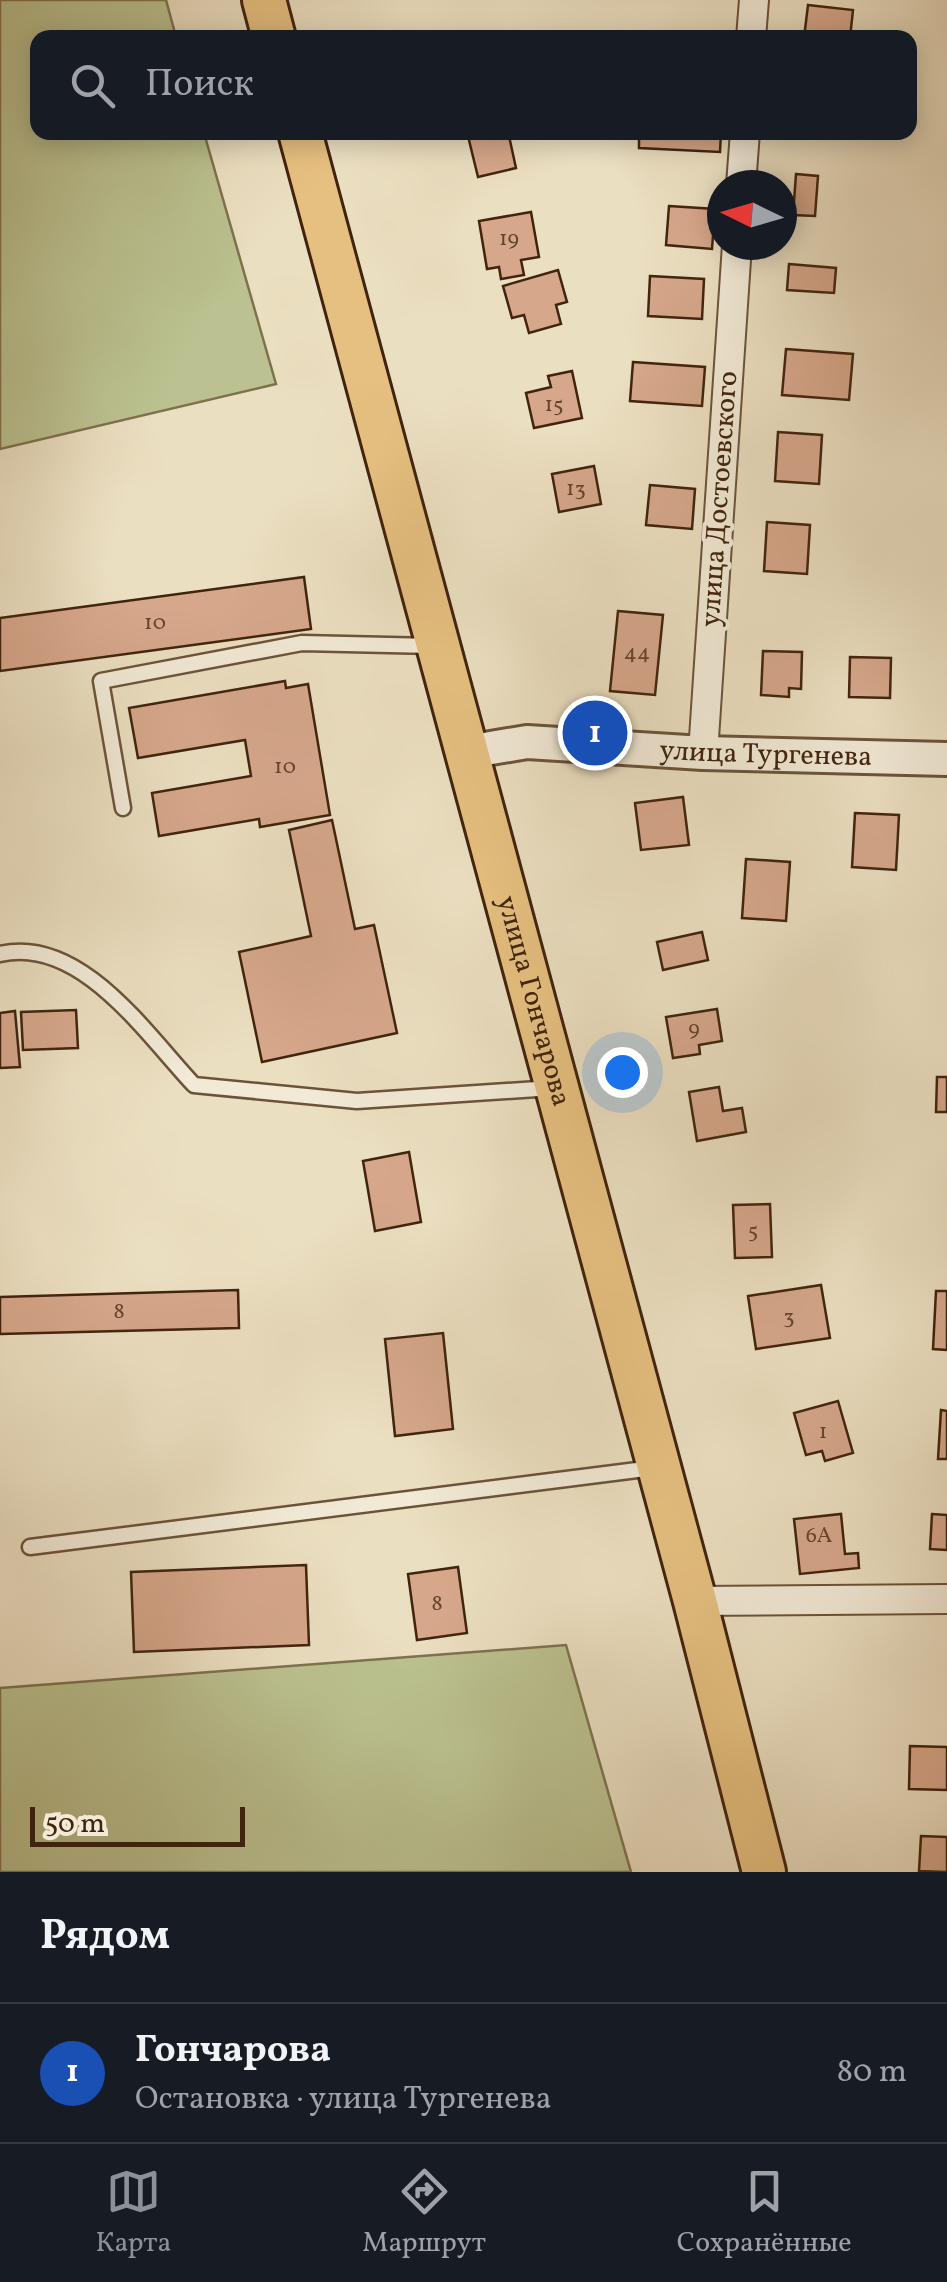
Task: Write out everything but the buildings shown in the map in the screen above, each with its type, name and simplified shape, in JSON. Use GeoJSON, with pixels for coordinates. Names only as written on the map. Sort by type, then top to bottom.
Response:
{"type":"FeatureCollection","features":[{"type":"Feature","properties":{"kind":"main road"},"geometry":{"type":"LineString","coordinates":[[264,0],[272,30]]}},
{"type":"Feature","properties":{"kind":"main road","name":"улица Гончарова"},"geometry":{"type":"LineString","coordinates":[[302,140],[558,1087],[764,1872]]}},
{"type":"Feature","properties":{"kind":"street"},"geometry":{"type":"LineString","coordinates":[[752,30],[754,0]]}},
{"type":"Feature","properties":{"kind":"street"},"geometry":{"type":"LineString","coordinates":[[742,170],[744,140]]}},
{"type":"Feature","properties":{"kind":"street","name":"улица Достоевского"},"geometry":{"type":"LineString","coordinates":[[704,753],[736,260]]}},
{"type":"Feature","properties":{"kind":"street","name":"улица Тургенева"},"geometry":{"type":"LineString","coordinates":[[467,752],[527,742],[704,753],[947,759]]}},
{"type":"Feature","properties":{"kind":"street"},"geometry":{"type":"LineString","coordinates":[[695,1601],[947,1599]]}},
{"type":"Feature","properties":{"kind":"lane"},"geometry":{"type":"LineString","coordinates":[[122,808],[101,682],[302,643],[438,646]]}},
{"type":"Feature","properties":{"kind":"lane"},"geometry":{"type":"LineString","coordinates":[[0,954],[19,950],[52,957],[95,979],[194,1085],[357,1101],[558,1087]]}},
{"type":"Feature","properties":{"kind":"lane"},"geometry":{"type":"LineString","coordinates":[[30,1547],[659,1468]]}},
{"type":"Feature","properties":{"kind":"green space"},"geometry":{"type":"Polygon","coordinates":[[[0,0],[166,0],[174,30],[30,30],[30,140],[206,140],[276,384],[0,449],[0,0]]]}},
{"type":"Feature","properties":{"kind":"green space"},"geometry":{"type":"Polygon","coordinates":[[[566,1645],[631,1872],[0,1872],[0,1688],[566,1645]]]}},
{"type":"Feature","properties":{"kind":"place","name":"Гончарова"},"geometry":{"type":"Point","coordinates":[595,733]}}]}
